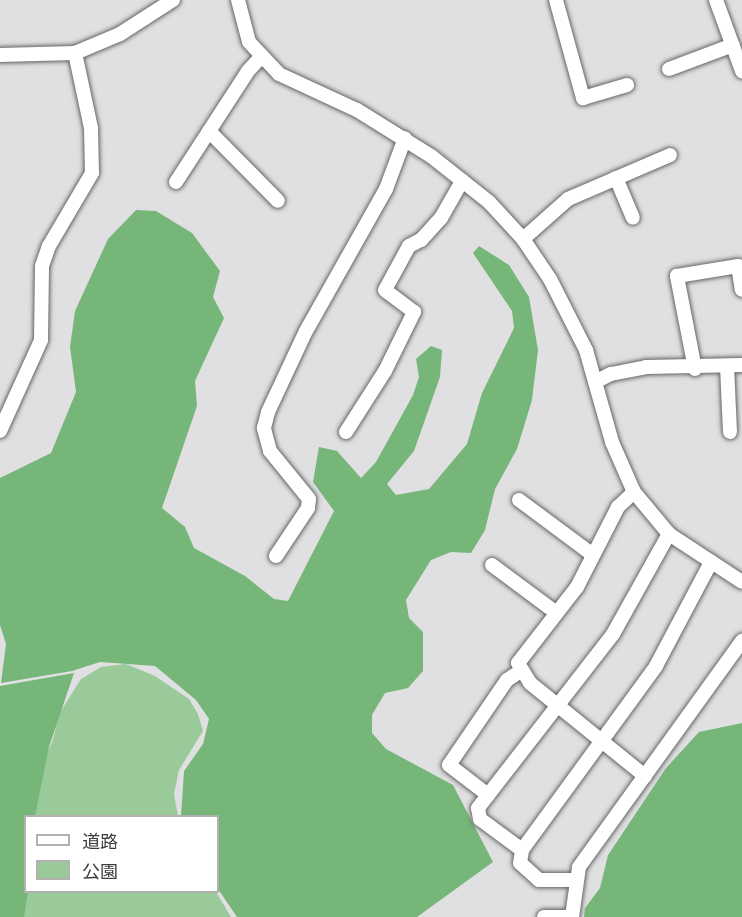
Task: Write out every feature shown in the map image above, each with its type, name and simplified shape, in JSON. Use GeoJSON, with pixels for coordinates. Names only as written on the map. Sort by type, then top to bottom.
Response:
{"type":"FeatureCollection","features":[{"type":"Feature","properties":{"kind":"street"},"geometry":{"type":"LineString","coordinates":[[0,55],[75,53],[120,34],[173,0]]}},
{"type":"Feature","properties":{"kind":"street"},"geometry":{"type":"LineString","coordinates":[[238,0],[241,22],[260,58],[301,86],[357,110],[405,138],[462,181],[523,239],[569,314],[595,382],[612,442],[634,492],[669,534],[742,582]]}},
{"type":"Feature","properties":{"kind":"street"},"geometry":{"type":"LineString","coordinates":[[556,0],[583,98],[627,85]]}},
{"type":"Feature","properties":{"kind":"street"},"geometry":{"type":"LineString","coordinates":[[716,0],[742,71]]}},
{"type":"Feature","properties":{"kind":"street"},"geometry":{"type":"LineString","coordinates":[[669,69],[733,45]]}},
{"type":"Feature","properties":{"kind":"street"},"geometry":{"type":"LineString","coordinates":[[0,431],[41,340],[42,266],[49,246],[92,173],[92,128],[75,53]]}},
{"type":"Feature","properties":{"kind":"street"},"geometry":{"type":"LineString","coordinates":[[176,182],[260,58]]}},
{"type":"Feature","properties":{"kind":"street"},"geometry":{"type":"LineString","coordinates":[[209,131],[278,201]]}},
{"type":"Feature","properties":{"kind":"street"},"geometry":{"type":"LineString","coordinates":[[276,556],[308,508],[309,499],[270,451],[264,428],[268,412],[306,331],[386,189],[405,138]]}},
{"type":"Feature","properties":{"kind":"street"},"geometry":{"type":"LineString","coordinates":[[523,239],[568,199],[670,155]]}},
{"type":"Feature","properties":{"kind":"street"},"geometry":{"type":"LineString","coordinates":[[616,178],[633,218]]}},
{"type":"Feature","properties":{"kind":"street"},"geometry":{"type":"LineString","coordinates":[[346,432],[385,371],[414,312],[385,290],[409,246],[421,240],[441,218],[462,181]]}},
{"type":"Feature","properties":{"kind":"street"},"geometry":{"type":"LineString","coordinates":[[694,369],[676,276],[738,266],[742,291]]}},
{"type":"Feature","properties":{"kind":"street"},"geometry":{"type":"LineString","coordinates":[[595,382],[611,374],[646,367],[694,369],[742,365]]}},
{"type":"Feature","properties":{"kind":"street"},"geometry":{"type":"LineString","coordinates":[[727,366],[730,432]]}},
{"type":"Feature","properties":{"kind":"street"},"geometry":{"type":"LineString","coordinates":[[634,492],[618,507],[577,587],[522,653],[518,663],[522,671],[557,707],[645,776]]}},
{"type":"Feature","properties":{"kind":"street"},"geometry":{"type":"LineString","coordinates":[[519,500],[593,555]]}},
{"type":"Feature","properties":{"kind":"street"},"geometry":{"type":"LineString","coordinates":[[522,850],[480,819],[478,808],[613,634],[669,534]]}},
{"type":"Feature","properties":{"kind":"street"},"geometry":{"type":"LineString","coordinates":[[575,880],[539,880],[520,863],[522,850],[599,740],[656,666],[711,562]]}},
{"type":"Feature","properties":{"kind":"street"},"geometry":{"type":"LineString","coordinates":[[492,565],[555,612]]}},
{"type":"Feature","properties":{"kind":"street"},"geometry":{"type":"LineString","coordinates":[[544,917],[571,917],[575,880],[587,855],[742,641]]}},
{"type":"Feature","properties":{"kind":"street"},"geometry":{"type":"LineString","coordinates":[[488,795],[449,765],[507,680],[522,671]]}},
{"type":"Feature","properties":{"kind":"green space"},"geometry":{"type":"Polygon","coordinates":[[[136,210],[156,211],[192,233],[220,271],[213,297],[224,318],[195,381],[197,406],[162,508],[185,527],[194,548],[245,576],[274,599],[288,601],[334,511],[313,482],[319,447],[337,451],[361,478],[376,462],[413,395],[419,377],[416,359],[431,346],[442,350],[440,377],[414,451],[387,484],[396,495],[429,489],[467,444],[482,393],[514,328],[512,311],[473,253],[479,246],[509,265],[529,297],[538,350],[532,400],[517,449],[495,489],[485,530],[471,553],[451,552],[431,560],[406,600],[409,618],[423,632],[423,671],[408,688],[385,693],[372,715],[372,733],[386,749],[453,785],[493,862],[417,917],[237,917],[219,890],[219,815],[181,815],[184,771],[203,744],[209,719],[196,700],[155,666],[100,662],[72,671],[1,683],[6,644],[0,625],[0,478],[51,453],[76,392],[70,347],[75,311],[108,239],[136,210]]]}},
{"type":"Feature","properties":{"kind":"green space"},"geometry":{"type":"Polygon","coordinates":[[[126,664],[155,676],[189,699],[198,714],[203,731],[179,770],[174,794],[178,815],[25,815],[26,799],[53,740],[59,714],[81,679],[101,667],[126,664]]]}},
{"type":"Feature","properties":{"kind":"green space"},"geometry":{"type":"Polygon","coordinates":[[[74,673],[49,747],[35,815],[24,815],[24,893],[28,893],[24,917],[0,917],[0,686],[74,673]]]}},
{"type":"Feature","properties":{"kind":"green space"},"geometry":{"type":"Polygon","coordinates":[[[742,723],[742,917],[584,917],[585,908],[600,888],[608,855],[666,768],[699,732],[742,723]]]}},
{"type":"Feature","properties":{"kind":"green space"},"geometry":{"type":"Polygon","coordinates":[[[24,823],[24,893],[217,893],[231,917],[16,917],[24,823]]]}}]}
